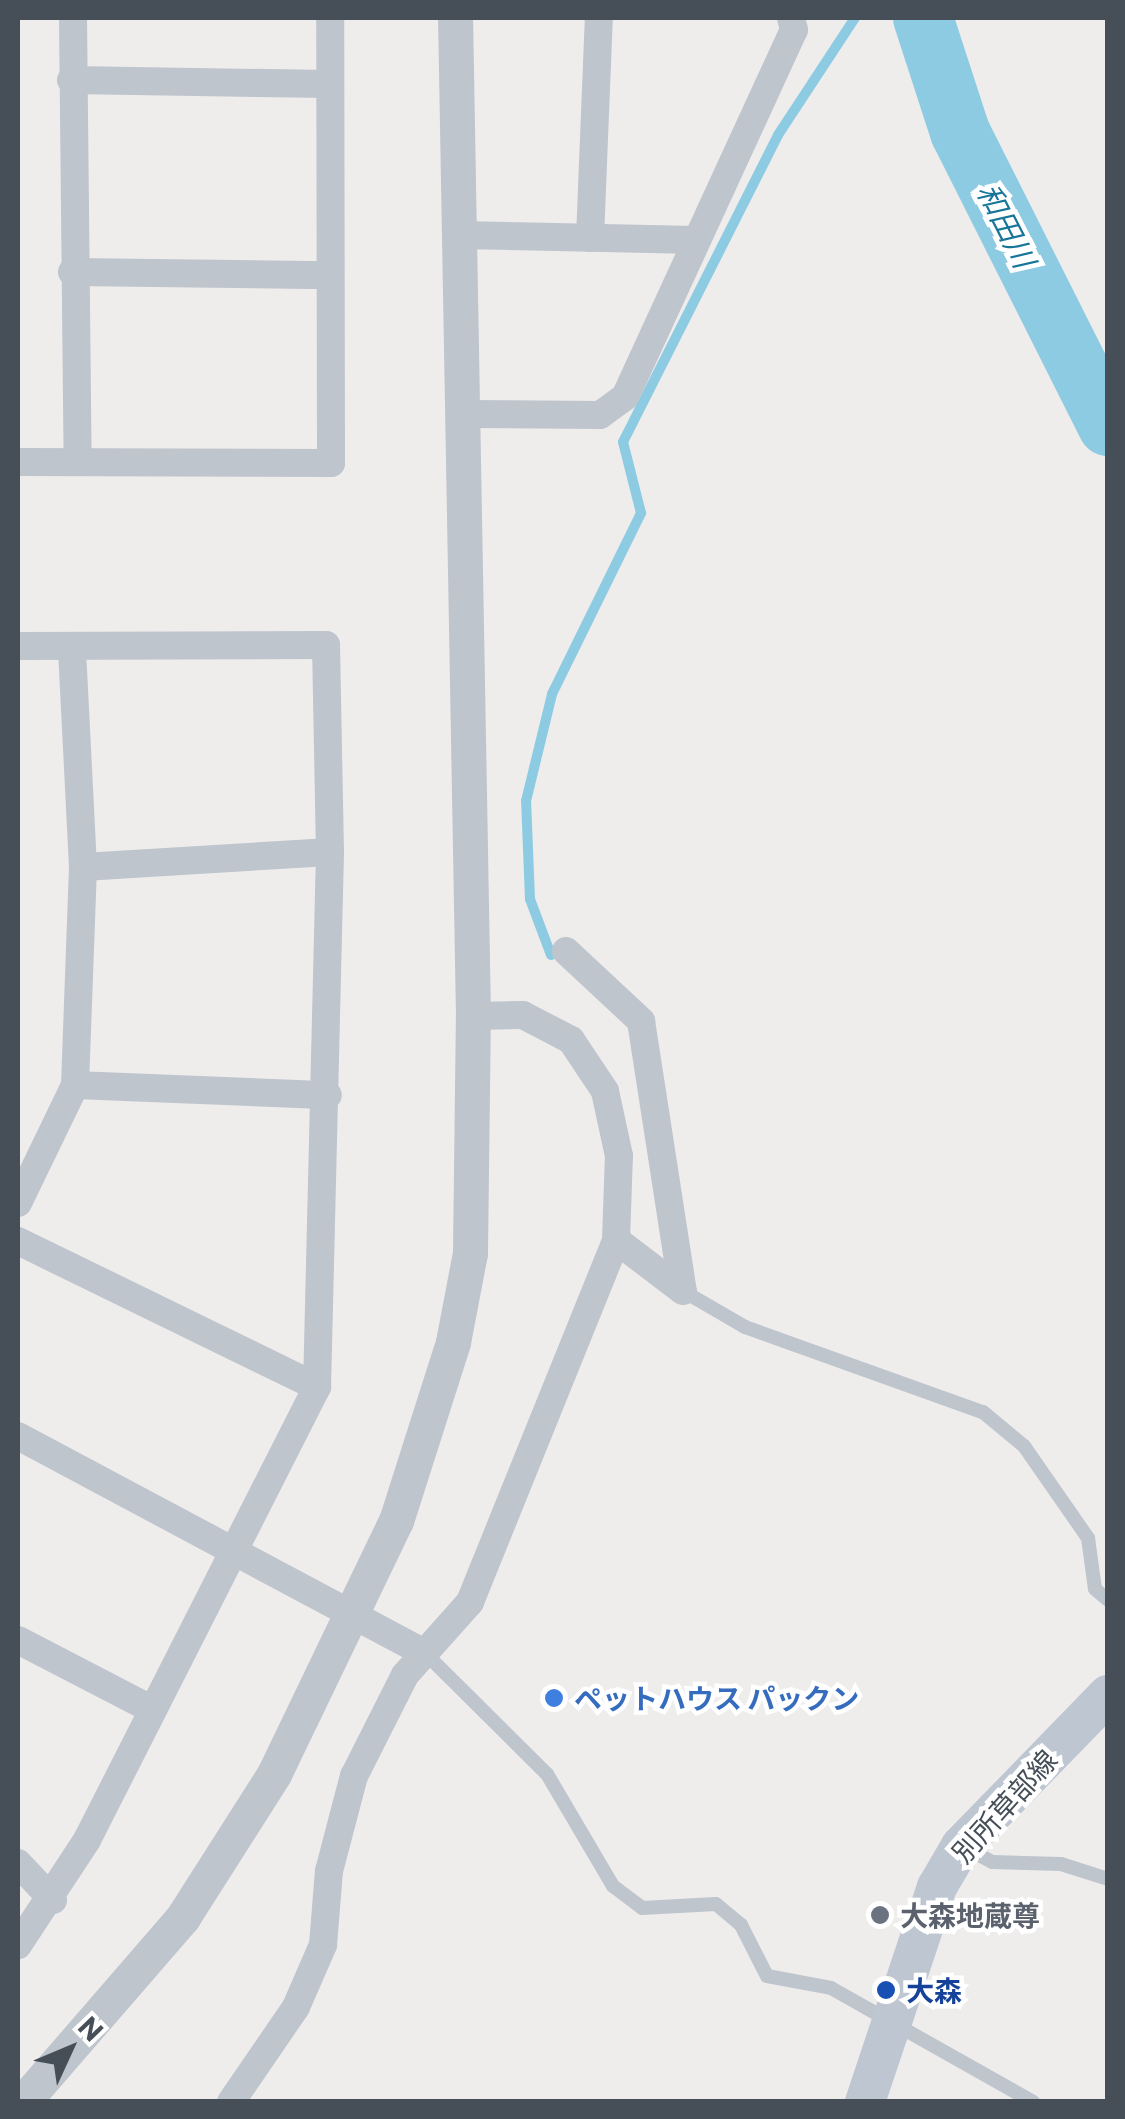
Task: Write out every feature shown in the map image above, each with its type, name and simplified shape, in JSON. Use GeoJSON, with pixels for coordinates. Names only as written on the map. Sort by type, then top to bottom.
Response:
{"type":"FeatureCollection","features":[{"type":"Feature","properties":{"kind":"main road","name":"別所草部線"},"geometry":{"type":"LineString","coordinates":[[865,2102],[936,1887],[961,1846],[1108,1695]]}},
{"type":"Feature","properties":{"kind":"street"},"geometry":{"type":"LineString","coordinates":[[73,18],[72,272],[78,462]]}},
{"type":"Feature","properties":{"kind":"street"},"geometry":{"type":"LineString","coordinates":[[18,462],[331,463],[330,18]]}},
{"type":"Feature","properties":{"kind":"street"},"geometry":{"type":"LineString","coordinates":[[22,2102],[123,1994],[234,1844],[354,1610],[428,1444],[453,1342],[470,1253],[474,1016],[455,18]]}},
{"type":"Feature","properties":{"kind":"street"},"geometry":{"type":"LineString","coordinates":[[590,238],[599,18]]}},
{"type":"Feature","properties":{"kind":"street"},"geometry":{"type":"LineString","coordinates":[[462,414],[600,414],[625,398],[794,30],[791,18]]}},
{"type":"Feature","properties":{"kind":"street"},"geometry":{"type":"LineString","coordinates":[[72,80],[330,84]]}},
{"type":"Feature","properties":{"kind":"street"},"geometry":{"type":"LineString","coordinates":[[459,235],[697,240]]}},
{"type":"Feature","properties":{"kind":"street"},"geometry":{"type":"LineString","coordinates":[[72,272],[330,276]]}},
{"type":"Feature","properties":{"kind":"street"},"geometry":{"type":"LineString","coordinates":[[18,646],[326,646],[330,852],[328,1096],[317,1388],[241,1548],[148,1708],[52,1900],[18,1945]]}},
{"type":"Feature","properties":{"kind":"street"},"geometry":{"type":"LineString","coordinates":[[18,1203],[75,1084],[82,867],[72,648]]}},
{"type":"Feature","properties":{"kind":"street"},"geometry":{"type":"LineString","coordinates":[[82,867],[330,852]]}},
{"type":"Feature","properties":{"kind":"street"},"geometry":{"type":"LineString","coordinates":[[566,951],[642,1022],[683,1291]]}},
{"type":"Feature","properties":{"kind":"street"},"geometry":{"type":"LineString","coordinates":[[231,2102],[303,1992],[323,1944],[329,1871],[354,1776],[425,1653],[470,1602],[616,1240],[619,1156],[606,1091],[571,1040],[523,1014],[474,1016]]}},
{"type":"Feature","properties":{"kind":"street"},"geometry":{"type":"LineString","coordinates":[[75,1084],[328,1096]]}},
{"type":"Feature","properties":{"kind":"street"},"geometry":{"type":"LineString","coordinates":[[18,1240],[317,1388]]}},
{"type":"Feature","properties":{"kind":"street"},"geometry":{"type":"LineString","coordinates":[[616,1240],[683,1291]]}},
{"type":"Feature","properties":{"kind":"street"},"geometry":{"type":"LineString","coordinates":[[18,1436],[241,1548],[425,1653]]}},
{"type":"Feature","properties":{"kind":"street"},"geometry":{"type":"LineString","coordinates":[[18,1640],[148,1708]]}},
{"type":"Feature","properties":{"kind":"street"},"geometry":{"type":"LineString","coordinates":[[18,1864],[52,1900]]}},
{"type":"Feature","properties":{"kind":"lane"},"geometry":{"type":"LineString","coordinates":[[683,1291],[746,1327],[983,1412],[1024,1446],[1088,1538],[1095,1589],[1108,1600]]}},
{"type":"Feature","properties":{"kind":"lane"},"geometry":{"type":"LineString","coordinates":[[425,1653],[547,1774],[612,1886],[642,1908],[716,1904],[741,1926],[767,1976],[831,1988],[890,2027],[1033,2102]]}},
{"type":"Feature","properties":{"kind":"lane"},"geometry":{"type":"LineString","coordinates":[[961,1846],[992,1862],[1061,1864],[1108,1879]]}},
{"type":"Feature","properties":{"kind":"waterway"},"geometry":{"type":"LineString","coordinates":[[551,955],[530,899],[526,801],[552,694],[641,513],[623,442],[778,135],[855,18]]}},
{"type":"Feature","properties":{"kind":"waterway","name":"和田川"},"geometry":{"type":"LineString","coordinates":[[923,18],[960,132],[1108,426]]}},
{"type":"Feature","properties":{"kind":"place","name":"ペットハウス パックン"},"geometry":{"type":"Point","coordinates":[554,1698]}},
{"type":"Feature","properties":{"kind":"place","name":"大森地蔵尊"},"geometry":{"type":"Point","coordinates":[880,1915]}},
{"type":"Feature","properties":{"kind":"place","name":"大森"},"geometry":{"type":"Point","coordinates":[886,1990]}}]}
